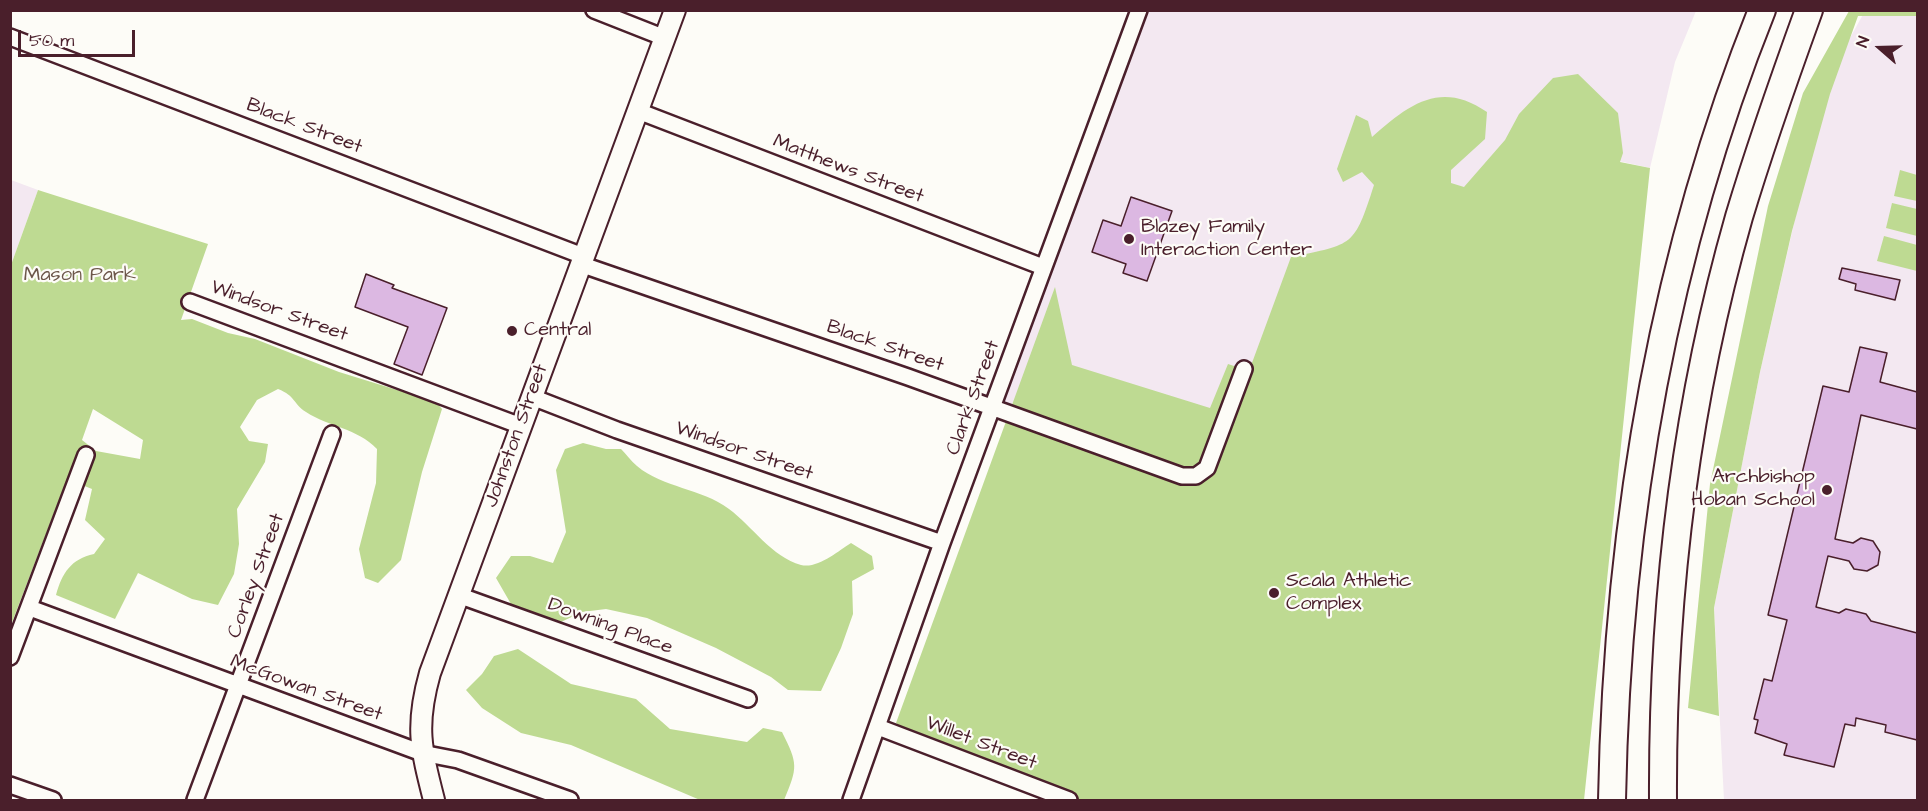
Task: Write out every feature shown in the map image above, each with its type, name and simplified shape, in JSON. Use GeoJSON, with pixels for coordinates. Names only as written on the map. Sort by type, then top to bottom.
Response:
{"type":"FeatureCollection","features":[{"type":"Feature","properties":{"kind":"highway"},"geometry":{"type":"LineString","coordinates":[[1612,801],[1617,652],[1643,436],[1655,366],[1695,199],[1741,63],[1762,10]]}},
{"type":"Feature","properties":{"kind":"highway"},"geometry":{"type":"LineString","coordinates":[[1663,801],[1664,693],[1670,604],[1692,428],[1716,310],[1739,219],[1761,145],[1809,10]]}},
{"type":"Feature","properties":{"kind":"main road","name":"Johnston Street"},"geometry":{"type":"LineString","coordinates":[[434,801],[422,753],[420,722],[424,697],[458,595],[675,10]]}},
{"type":"Feature","properties":{"kind":"street"},"geometry":{"type":"LineString","coordinates":[[594,10],[665,38]]}},
{"type":"Feature","properties":{"kind":"street","name":"Clark Street"},"geometry":{"type":"LineString","coordinates":[[851,801],[942,543],[1139,11]]}},
{"type":"Feature","properties":{"kind":"street","name":"Black Street"},"geometry":{"type":"LineString","coordinates":[[10,38],[582,260],[1182,476],[1196,476],[1207,468],[1244,369]]}},
{"type":"Feature","properties":{"kind":"street","name":"Matthews Street"},"geometry":{"type":"LineString","coordinates":[[638,111],[1043,267]]}},
{"type":"Feature","properties":{"kind":"street","name":"Windsor Street"},"geometry":{"type":"LineString","coordinates":[[190,302],[521,426]]}},
{"type":"Feature","properties":{"kind":"street","name":"Windsor Street"},"geometry":{"type":"LineString","coordinates":[[532,397],[617,430],[942,543]]}},
{"type":"Feature","properties":{"kind":"street","name":"Corley Street"},"geometry":{"type":"LineString","coordinates":[[195,801],[332,434]]}},
{"type":"Feature","properties":{"kind":"street"},"geometry":{"type":"LineString","coordinates":[[10,657],[86,455]]}},
{"type":"Feature","properties":{"kind":"street","name":"Downing Place"},"geometry":{"type":"LineString","coordinates":[[458,595],[748,699]]}},
{"type":"Feature","properties":{"kind":"street","name":"McGowan Street"},"geometry":{"type":"LineString","coordinates":[[30,608],[422,753],[458,760],[570,801]]}},
{"type":"Feature","properties":{"kind":"street","name":"Willet Street"},"geometry":{"type":"LineString","coordinates":[[878,727],[1069,801]]}},
{"type":"Feature","properties":{"kind":"street"},"geometry":{"type":"LineString","coordinates":[[10,784],[53,801]]}},
{"type":"Feature","properties":{"kind":"shaded area"},"geometry":{"type":"Polygon","coordinates":[[[1139,11],[1696,11],[1675,62],[1650,168],[1546,145],[1207,468],[994,407],[1139,11]]]}},
{"type":"Feature","properties":{"kind":"shaded area","name":"Archbishop Hoban School"},"geometry":{"type":"Polygon","coordinates":[[[1865,11],[1917,11],[1917,800],[1724,800],[1714,608],[1760,372],[1827,79],[1865,11]]]}},
{"type":"Feature","properties":{"kind":"shaded area"},"geometry":{"type":"Polygon","coordinates":[[[10,180],[38,190],[11,265],[10,180]]]}},
{"type":"Feature","properties":{"kind":"green space"},"geometry":{"type":"Polygon","coordinates":[[[1849,11],[1917,11],[1917,16],[1858,16],[1830,94],[1792,231],[1760,372],[1714,608],[1719,716],[1688,708],[1710,484],[1768,206],[1803,93],[1849,11]]]}},
{"type":"Feature","properties":{"kind":"green space","name":"Scala Athletic Complex"},"geometry":{"type":"Polygon","coordinates":[[[1578,74],[1618,113],[1623,153],[1620,162],[1650,168],[1584,800],[1076,800],[1077,797],[906,731],[896,723],[1055,287],[1072,365],[1210,408],[1228,364],[1249,371],[1291,257],[1340,245],[1356,232],[1374,185],[1362,172],[1343,182],[1337,169],[1356,115],[1368,121],[1372,137],[1399,115],[1426,100],[1440,97],[1455,98],[1487,112],[1485,139],[1451,170],[1451,183],[1464,187],[1505,140],[1519,114],[1553,78],[1578,74]]]}},
{"type":"Feature","properties":{"kind":"green space"},"geometry":{"type":"Polygon","coordinates":[[[1900,170],[1917,175],[1917,201],[1894,196],[1900,170]]]}},
{"type":"Feature","properties":{"kind":"green space","name":"Mason Park"},"geometry":{"type":"Polygon","coordinates":[[[38,190],[208,244],[181,320],[192,319],[228,333],[255,339],[339,372],[436,402],[442,409],[422,472],[401,560],[378,583],[365,578],[359,549],[376,483],[377,449],[361,436],[306,412],[288,394],[278,389],[257,400],[240,427],[249,441],[268,444],[265,462],[237,509],[239,544],[234,574],[218,605],[192,599],[138,573],[115,619],[56,595],[61,580],[73,563],[94,554],[105,539],[85,520],[92,489],[67,479],[11,625],[11,265],[38,190]],[[93,409],[82,440],[96,451],[140,459],[143,440],[93,409]]]}},
{"type":"Feature","properties":{"kind":"green space"},"geometry":{"type":"Polygon","coordinates":[[[1892,203],[1917,209],[1917,236],[1886,228],[1892,203]]]}},
{"type":"Feature","properties":{"kind":"green space"},"geometry":{"type":"Polygon","coordinates":[[[1884,236],[1917,245],[1917,271],[1877,261],[1884,236]]]}},
{"type":"Feature","properties":{"kind":"green space"},"geometry":{"type":"Polygon","coordinates":[[[583,443],[606,449],[621,449],[647,473],[718,502],[738,516],[781,555],[801,565],[807,566],[828,558],[851,543],[872,556],[874,569],[852,581],[853,614],[841,648],[821,691],[788,690],[771,677],[716,648],[647,618],[606,609],[582,612],[561,622],[511,604],[496,578],[511,556],[530,556],[553,563],[566,532],[556,470],[565,449],[583,443]]]}},
{"type":"Feature","properties":{"kind":"green space"},"geometry":{"type":"Polygon","coordinates":[[[518,649],[571,684],[636,699],[670,729],[747,742],[763,728],[782,732],[791,751],[794,766],[792,780],[784,800],[700,800],[571,745],[521,733],[482,708],[466,690],[482,674],[494,656],[518,649]]]}},
{"type":"Feature","properties":{"kind":"building","name":"Blazey Family Interaction Center"},"geometry":{"type":"Polygon","coordinates":[[[1131,197],[1172,211],[1147,281],[1123,273],[1126,264],[1092,252],[1103,220],[1121,226],[1131,197]]]}},
{"type":"Feature","properties":{"kind":"building"},"geometry":{"type":"Polygon","coordinates":[[[1842,268],[1900,280],[1895,300],[1855,290],[1856,284],[1839,279],[1842,268]]]}},
{"type":"Feature","properties":{"kind":"building"},"geometry":{"type":"Polygon","coordinates":[[[366,274],[394,285],[392,288],[447,308],[422,375],[394,364],[408,327],[355,307],[366,274]]]}},
{"type":"Feature","properties":{"kind":"building"},"geometry":{"type":"Polygon","coordinates":[[[1860,347],[1887,353],[1880,382],[1917,392],[1917,429],[1861,415],[1835,539],[1853,543],[1861,538],[1873,541],[1880,552],[1878,565],[1867,571],[1854,569],[1849,561],[1828,556],[1816,607],[1839,613],[1846,609],[1866,614],[1871,621],[1917,633],[1917,740],[1885,732],[1886,725],[1856,718],[1855,726],[1845,724],[1834,767],[1784,755],[1787,744],[1755,733],[1758,720],[1754,719],[1764,679],[1772,681],[1787,620],[1768,615],[1823,386],[1849,392],[1860,347]]]}},
{"type":"Feature","properties":{"kind":"place","name":"Blazey Family Interaction Center"},"geometry":{"type":"Point","coordinates":[1129,239]}},
{"type":"Feature","properties":{"kind":"place","name":"Central"},"geometry":{"type":"Point","coordinates":[512,331]}},
{"type":"Feature","properties":{"kind":"place","name":"Archbishop Hoban School"},"geometry":{"type":"Point","coordinates":[1827,490]}},
{"type":"Feature","properties":{"kind":"place","name":"Scala Athletic Complex"},"geometry":{"type":"Point","coordinates":[1274,593]}}]}
